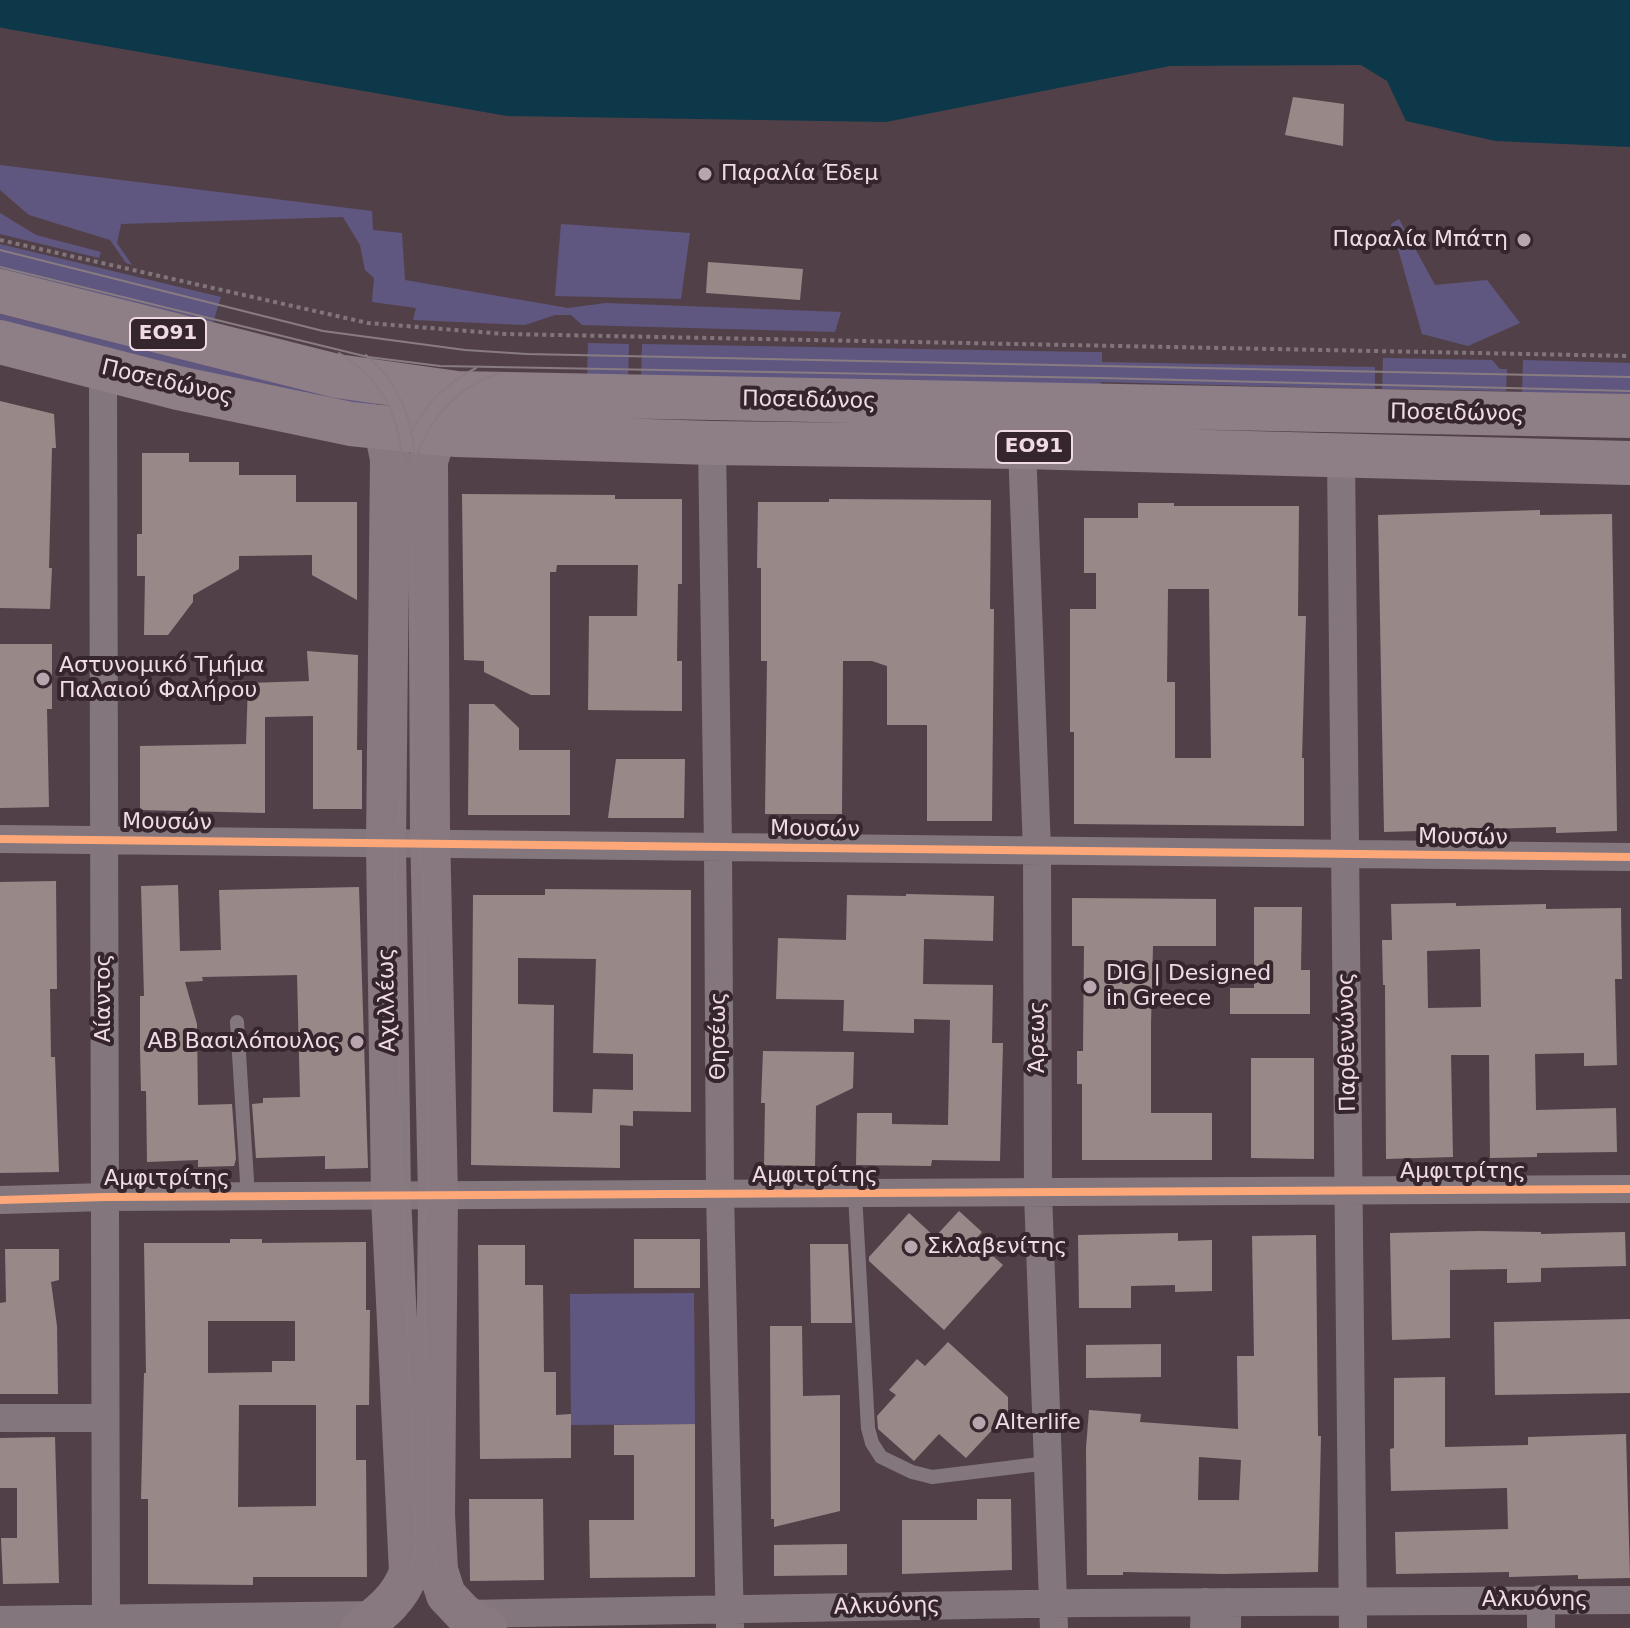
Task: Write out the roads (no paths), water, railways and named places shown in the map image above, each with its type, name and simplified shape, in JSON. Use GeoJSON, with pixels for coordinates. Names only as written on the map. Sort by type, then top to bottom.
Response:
{"type":"FeatureCollection","features":[{"type":"Feature","properties":{"kind":"highway","name":"Ποσειδώνος"},"geometry":{"type":"LineString","coordinates":[[0,291],[337,376],[457,393],[1630,416]]}},
{"type":"Feature","properties":{"kind":"highway","name":"Ποσειδώνος"},"geometry":{"type":"LineString","coordinates":[[0,342],[178,388],[384,429],[437,434],[1630,463]]}},
{"type":"Feature","properties":{"kind":"main road","name":"Αχιλλέως"},"geometry":{"type":"LineString","coordinates":[[384,429],[390,459],[386,844],[391,1197],[423,1571]]}},
{"type":"Feature","properties":{"kind":"main road","name":"Αχιλλέως"},"geometry":{"type":"LineString","coordinates":[[423,1571],[435,1514],[438,1196],[428,461],[437,434]]}},
{"type":"Feature","properties":{"kind":"main road"},"geometry":{"type":"LineString","coordinates":[[369,1622],[391,1604],[406,1582],[423,1571],[476,1621]]}},
{"type":"Feature","properties":{"kind":"main road","name":"Αλκυόνης"},"geometry":{"type":"LineString","coordinates":[[369,1622],[476,1621]]}},
{"type":"Feature","properties":{"kind":"street","name":"Αίαντος"},"geometry":{"type":"LineString","coordinates":[[103,368],[106,1624]]}},
{"type":"Feature","properties":{"kind":"street","name":"Θησέως"},"geometry":{"type":"LineString","coordinates":[[712,443],[720,1194],[729,1619]]}},
{"type":"Feature","properties":{"kind":"street","name":"Άρεως"},"geometry":{"type":"LineString","coordinates":[[1022,447],[1037,851],[1038,1193],[1054,1616]]}},
{"type":"Feature","properties":{"kind":"street","name":"Παρθενώνος"},"geometry":{"type":"LineString","coordinates":[[1341,456],[1353,1615]]}},
{"type":"Feature","properties":{"kind":"street","name":"Μουσών"},"geometry":{"type":"LineString","coordinates":[[0,839],[1630,857]]}},
{"type":"Feature","properties":{"kind":"street","name":"Αμφιτρίτης"},"geometry":{"type":"LineString","coordinates":[[0,1200],[1630,1189]]}},
{"type":"Feature","properties":{"kind":"street"},"geometry":{"type":"LineString","coordinates":[[0,1418],[105,1418]]}},
{"type":"Feature","properties":{"kind":"street","name":"Αλκυόνης"},"geometry":{"type":"LineString","coordinates":[[476,1621],[1353,1615],[1541,1599],[1630,1600]]}},
{"type":"Feature","properties":{"kind":"street"},"geometry":{"type":"LineString","coordinates":[[1541,1599],[1541,1628]]}},
{"type":"Feature","properties":{"kind":"street","name":"Αλκυόνης"},"geometry":{"type":"LineString","coordinates":[[0,1620],[106,1624],[369,1622]]}},
{"type":"Feature","properties":{"kind":"lane"},"geometry":{"type":"LineString","coordinates":[[237,1022],[248,1197]]}},
{"type":"Feature","properties":{"kind":"lane"},"geometry":{"type":"LineString","coordinates":[[855,1194],[868,1428],[872,1443],[881,1457],[912,1472],[932,1477],[1048,1463]]}},
{"type":"Feature","properties":{"kind":"water"},"geometry":{"type":"Polygon","coordinates":[[[0,0],[1630,0],[1630,147],[1495,141],[1406,121],[1387,81],[1361,65],[1170,66],[886,122],[507,116],[2,28],[0,0]]]}},
{"type":"Feature","properties":{"kind":"tram line"},"geometry":{"type":"LineString","coordinates":[[0,250],[323,331],[465,350],[527,354],[1630,377]]}},
{"type":"Feature","properties":{"kind":"tram line"},"geometry":{"type":"LineString","coordinates":[[0,267],[368,357],[440,366],[1630,391]]}},
{"type":"Feature","properties":{"kind":"tram line"},"geometry":{"type":"LineString","coordinates":[[339,353],[367,375],[387,402],[398,434],[402,470]]}},
{"type":"Feature","properties":{"kind":"tram line"},"geometry":{"type":"LineString","coordinates":[[366,355],[385,374],[399,396],[414,446],[412,799],[423,875],[429,1184],[424,1223],[428,1524],[438,1570]]}},
{"type":"Feature","properties":{"kind":"tram line"},"geometry":{"type":"LineString","coordinates":[[410,435],[437,396],[476,368]]}},
{"type":"Feature","properties":{"kind":"tram line"},"geometry":{"type":"LineString","coordinates":[[415,459],[429,430],[448,405],[472,386],[501,373]]}},
{"type":"Feature","properties":{"kind":"tram line"},"geometry":{"type":"LineString","coordinates":[[401,782],[395,877],[402,1193],[416,1543],[409,1572]]}},
{"type":"Feature","properties":{"kind":"place","name":"Παραλία Έδεμ"},"geometry":{"type":"Point","coordinates":[705,174]}},
{"type":"Feature","properties":{"kind":"place","name":"Παραλία Μπάτη"},"geometry":{"type":"Point","coordinates":[1524,240]}},
{"type":"Feature","properties":{"kind":"place","name":"Αστυνομικό Τμήμα Παλαιού Φαλήρου"},"geometry":{"type":"Point","coordinates":[43,679]}},
{"type":"Feature","properties":{"kind":"place","name":"DIG | Designed in Greece"},"geometry":{"type":"Point","coordinates":[1090,987]}},
{"type":"Feature","properties":{"kind":"place","name":"ΑΒ Βασιλόπουλος"},"geometry":{"type":"Point","coordinates":[357,1042]}},
{"type":"Feature","properties":{"kind":"place","name":"Σκλαβενίτης"},"geometry":{"type":"Point","coordinates":[911,1247]}},
{"type":"Feature","properties":{"kind":"place","name":"Alterlife"},"geometry":{"type":"Point","coordinates":[979,1423]}}]}
